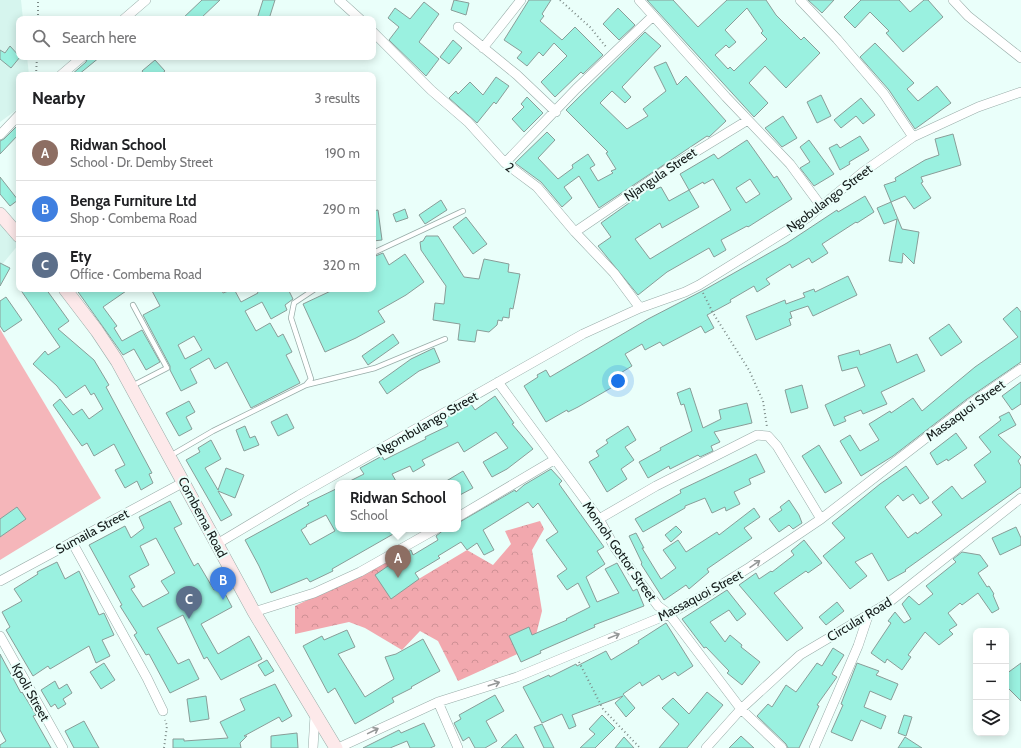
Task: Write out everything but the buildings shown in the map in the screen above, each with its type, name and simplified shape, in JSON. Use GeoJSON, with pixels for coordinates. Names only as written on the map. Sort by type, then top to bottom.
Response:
{"type":"FeatureCollection","features":[{"type":"Feature","properties":{"kind":"street"},"geometry":{"type":"LineString","coordinates":[[127,16],[146,0]]}},
{"type":"Feature","properties":{"kind":"street"},"geometry":{"type":"LineString","coordinates":[[339,0],[357,16]]}},
{"type":"Feature","properties":{"kind":"street"},"geometry":{"type":"LineString","coordinates":[[483,48],[521,0]]}},
{"type":"Feature","properties":{"kind":"street"},"geometry":{"type":"LineString","coordinates":[[639,0],[790,164],[821,206]]}},
{"type":"Feature","properties":{"kind":"street"},"geometry":{"type":"LineString","coordinates":[[800,0],[837,39],[884,94],[913,137]]}},
{"type":"Feature","properties":{"kind":"street"},"geometry":{"type":"LineString","coordinates":[[953,0],[968,16],[1021,58]]}},
{"type":"Feature","properties":{"kind":"street"},"geometry":{"type":"LineString","coordinates":[[505,163],[612,54],[653,16]]}},
{"type":"Feature","properties":{"kind":"street"},"geometry":{"type":"LineString","coordinates":[[458,27],[517,75],[556,112]]}},
{"type":"Feature","properties":{"kind":"street","name":"2"},"geometry":{"type":"LineString","coordinates":[[376,35],[431,90],[468,122],[505,163],[537,187],[575,232],[614,273],[640,308]]}},
{"type":"Feature","properties":{"kind":"street"},"geometry":{"type":"LineString","coordinates":[[64,72],[78,60]]}},
{"type":"Feature","properties":{"kind":"street","name":"Ngobulango Street"},"geometry":{"type":"LineString","coordinates":[[640,308],[680,294],[699,285],[807,218],[863,172],[913,137],[978,107],[1021,92]]}},
{"type":"Feature","properties":{"kind":"street"},"geometry":{"type":"LineString","coordinates":[[0,134],[16,118]]}},
{"type":"Feature","properties":{"kind":"street","name":"Njangula Street"},"geometry":{"type":"LineString","coordinates":[[575,232],[666,170],[748,120]]}},
{"type":"Feature","properties":{"kind":"street"},"geometry":{"type":"LineString","coordinates":[[0,214],[16,233]]}},
{"type":"Feature","properties":{"kind":"street","name":"Combema Road"},"geometry":{"type":"LineString","coordinates":[[67,292],[97,331],[131,387],[254,612],[336,748]]}},
{"type":"Feature","properties":{"kind":"street","name":"Ngombulango Street"},"geometry":{"type":"LineString","coordinates":[[217,544],[299,495],[583,334],[640,308]]}},
{"type":"Feature","properties":{"kind":"street","name":"Massaquoi Street"},"geometry":{"type":"LineString","coordinates":[[336,748],[438,702],[517,677],[574,652],[669,614],[750,567],[821,519],[970,404],[1021,369]]}},
{"type":"Feature","properties":{"kind":"street","name":"Momoh Gottor Street"},"geometry":{"type":"LineString","coordinates":[[498,382],[599,520],[620,554],[658,606],[669,614],[741,709],[782,748]]}},
{"type":"Feature","properties":{"kind":"street"},"geometry":{"type":"LineString","coordinates":[[599,520],[656,486],[756,435],[768,436],[777,446],[821,519]]}},
{"type":"Feature","properties":{"kind":"street"},"geometry":{"type":"LineString","coordinates":[[461,515],[554,460]]}},
{"type":"Feature","properties":{"kind":"street","name":"Sumaila Street"},"geometry":{"type":"LineString","coordinates":[[0,581],[184,482]]}},
{"type":"Feature","properties":{"kind":"street","name":"Circular Road"},"geometry":{"type":"LineString","coordinates":[[706,748],[741,709],[800,655],[888,603],[1021,498]]}},
{"type":"Feature","properties":{"kind":"street"},"geometry":{"type":"LineString","coordinates":[[254,612],[314,592],[360,572],[431,532]]}},
{"type":"Feature","properties":{"kind":"street"},"geometry":{"type":"LineString","coordinates":[[72,542],[147,678],[163,711]]}},
{"type":"Feature","properties":{"kind":"street"},"geometry":{"type":"LineString","coordinates":[[814,748],[858,646],[869,613]]}},
{"type":"Feature","properties":{"kind":"street","name":"Kpoli Street"},"geometry":{"type":"LineString","coordinates":[[0,636],[63,748]]}},
{"type":"Feature","properties":{"kind":"street"},"geometry":{"type":"LineString","coordinates":[[438,702],[458,748]]}},
{"type":"Feature","properties":{"kind":"street"},"geometry":{"type":"LineString","coordinates":[[313,748],[315,715]]}},
{"type":"Feature","properties":{"kind":"lane"},"geometry":{"type":"LineString","coordinates":[[376,252],[463,211]]}},
{"type":"Feature","properties":{"kind":"lane"},"geometry":{"type":"LineString","coordinates":[[306,386],[311,379],[291,318],[294,303],[309,292]]}},
{"type":"Feature","properties":{"kind":"lane"},"geometry":{"type":"LineString","coordinates":[[131,387],[167,368],[133,305]]}},
{"type":"Feature","properties":{"kind":"lane"},"geometry":{"type":"LineString","coordinates":[[170,456],[213,431],[306,386],[375,368],[445,339]]}},
{"type":"Feature","properties":{"kind":"path"},"geometry":{"type":"LineString","coordinates":[[38,0],[38,16]]}},
{"type":"Feature","properties":{"kind":"path"},"geometry":{"type":"LineString","coordinates":[[560,0],[590,27],[612,54]]}},
{"type":"Feature","properties":{"kind":"path"},"geometry":{"type":"LineString","coordinates":[[36,72],[37,60]]}},
{"type":"Feature","properties":{"kind":"path"},"geometry":{"type":"LineString","coordinates":[[699,285],[713,313],[749,370],[763,401],[768,436]]}},
{"type":"Feature","properties":{"kind":"path"},"geometry":{"type":"LineString","coordinates":[[574,652],[604,709],[640,748]]}},
{"type":"Feature","properties":{"kind":"path"},"geometry":{"type":"LineString","coordinates":[[163,711],[167,726],[164,748]]}},
{"type":"Feature","properties":{"kind":"shaded area"},"geometry":{"type":"Polygon","coordinates":[[[0,0],[21,0],[23,16],[16,16],[16,60],[27,60],[29,72],[16,72],[16,110],[0,122],[0,0]]]}},
{"type":"Feature","properties":{"kind":"shaded area"},"geometry":{"type":"Polygon","coordinates":[[[0,214],[16,232],[16,248],[0,267],[0,214]]]}},
{"type":"Feature","properties":{"kind":"shaded area"},"geometry":{"type":"Polygon","coordinates":[[[0,329],[101,498],[0,560],[0,329]]]}},
{"type":"Feature","properties":{"kind":"green space"},"geometry":{"type":"Polygon","coordinates":[[[540,521],[544,529],[532,550],[542,611],[533,647],[458,681],[438,641],[420,631],[402,650],[365,628],[349,622],[295,634],[295,606],[396,557],[417,580],[467,550],[493,565],[511,544],[505,531],[540,521]]]}},
{"type":"Feature","properties":{"kind":"place","name":"Ridwan School"},"geometry":{"type":"Point","coordinates":[398,578]}},
{"type":"Feature","properties":{"kind":"place","name":"Benga Furniture Ltd"},"geometry":{"type":"Point","coordinates":[223,600]}},
{"type":"Feature","properties":{"kind":"place","name":"Ety"},"geometry":{"type":"Point","coordinates":[189,619]}}]}
